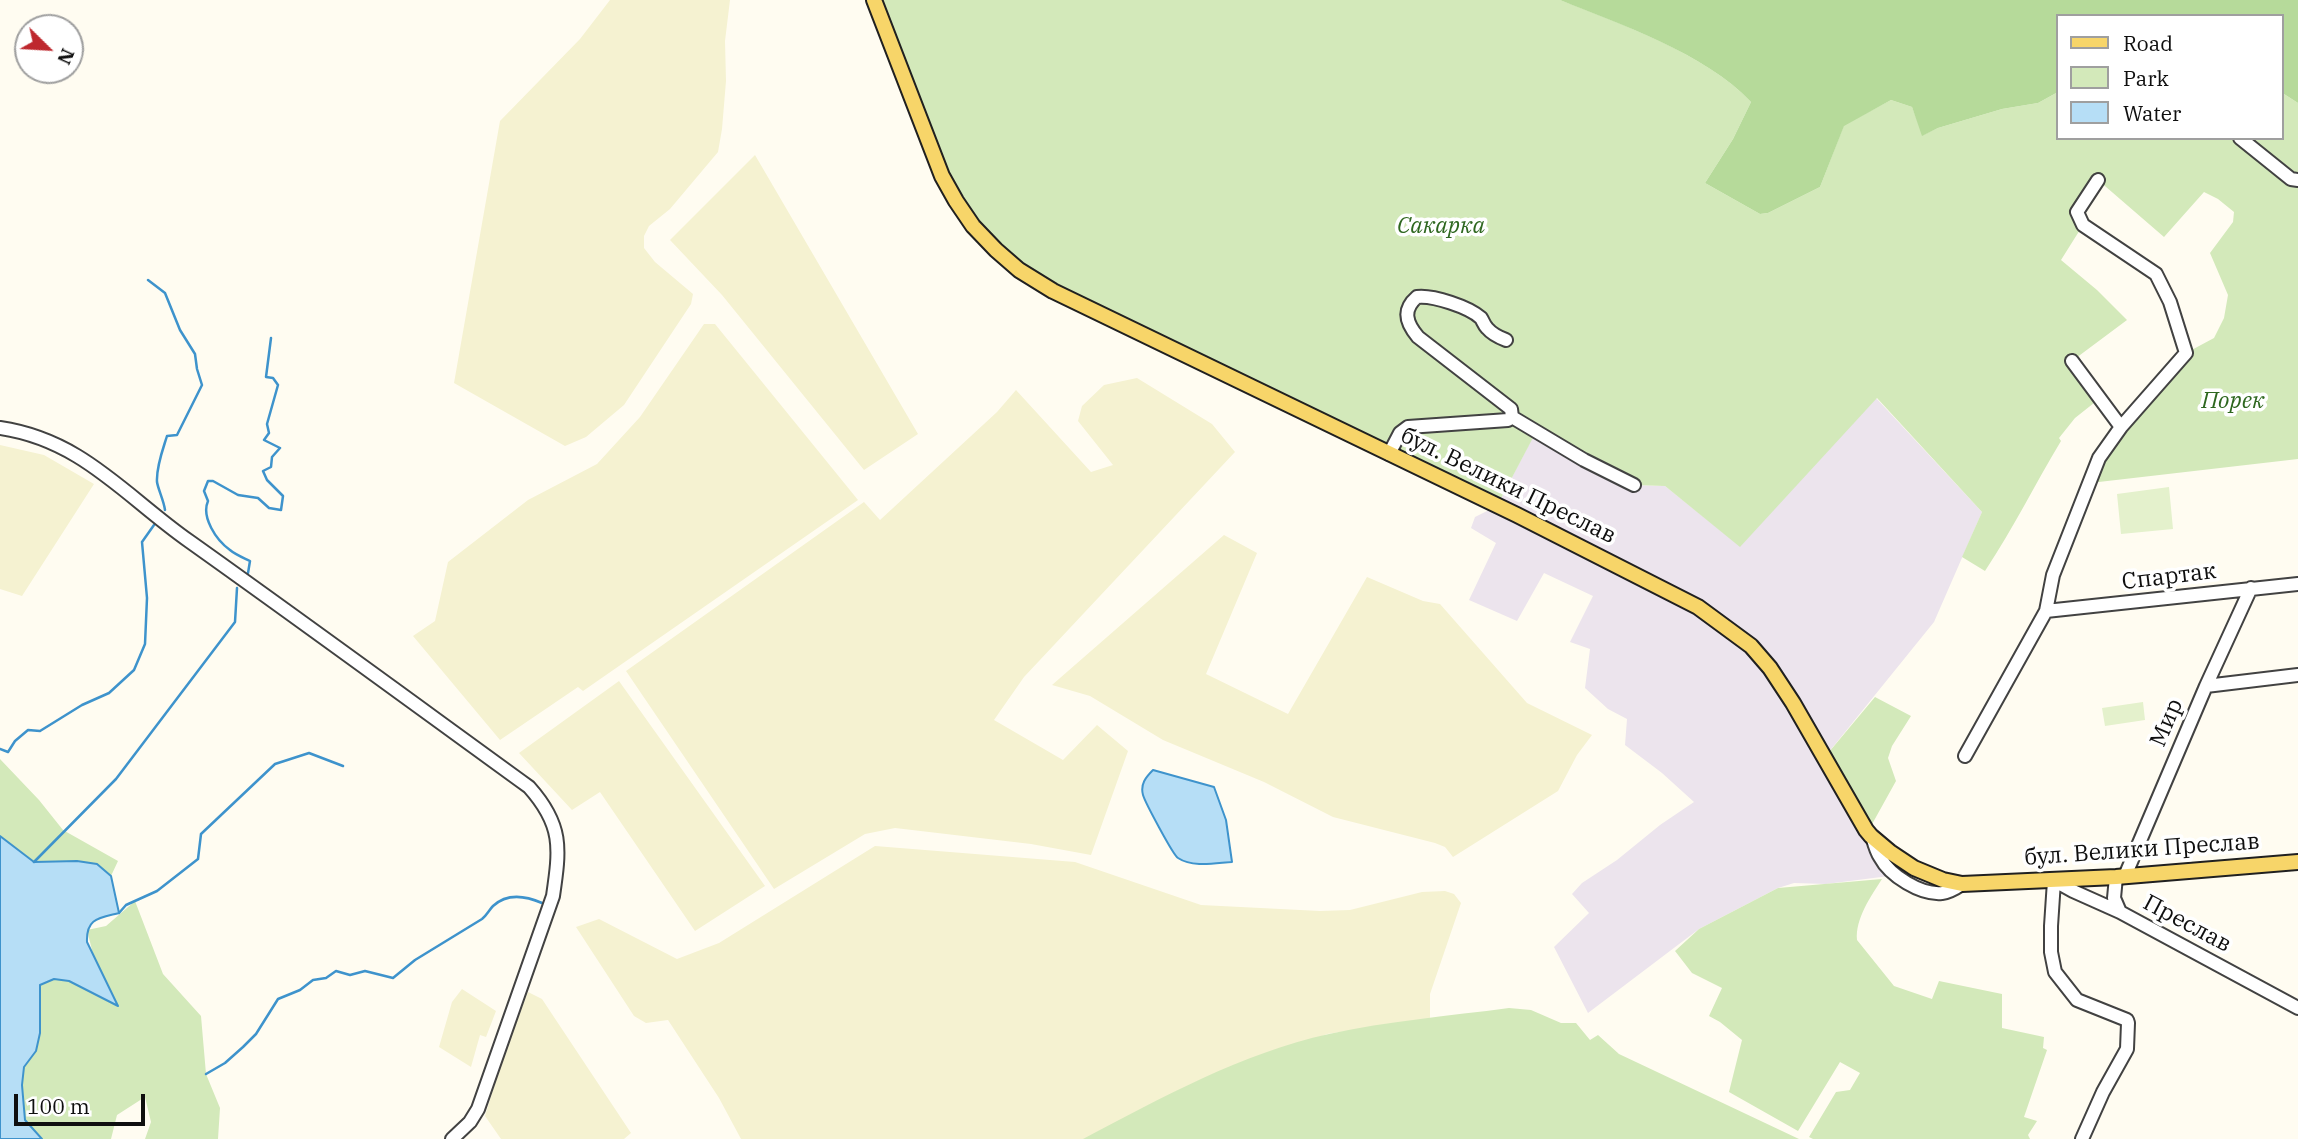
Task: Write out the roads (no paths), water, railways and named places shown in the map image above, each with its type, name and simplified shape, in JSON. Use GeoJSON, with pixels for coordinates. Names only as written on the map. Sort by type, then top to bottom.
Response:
{"type":"FeatureCollection","features":[{"type":"Feature","properties":{"kind":"main road","name":"бул. Велики Преслав"},"geometry":{"type":"LineString","coordinates":[[874,0],[942,176],[973,226],[1019,270],[1064,297],[1517,515],[1678,596],[1732,632],[1751,646],[1770,668],[1871,836],[1914,868],[1943,880],[1962,884],[2054,881],[2298,862]]}},
{"type":"Feature","properties":{"kind":"main road","name":"бул. Велики Преслав"},"geometry":{"type":"LineString","coordinates":[[1854,807],[1886,839],[1920,861],[1946,873],[1989,883]]}},
{"type":"Feature","properties":{"kind":"street"},"geometry":{"type":"LineString","coordinates":[[2242,140],[2291,179],[2298,180]]}},
{"type":"Feature","properties":{"kind":"street"},"geometry":{"type":"LineString","coordinates":[[1965,756],[2046,611],[2053,575],[2099,458],[2121,428],[2186,353],[2170,303],[2156,274],[2082,226],[2077,212],[2098,180]]}},
{"type":"Feature","properties":{"kind":"street"},"geometry":{"type":"LineString","coordinates":[[1506,340],[1494,335],[1480,318],[1444,300],[1418,297],[1408,308],[1408,326],[1418,337],[1511,409],[1512,417]]}},
{"type":"Feature","properties":{"kind":"street"},"geometry":{"type":"LineString","coordinates":[[2072,361],[2121,428]]}},
{"type":"Feature","properties":{"kind":"street"},"geometry":{"type":"LineString","coordinates":[[1389,454],[1400,433],[1408,427],[1508,420],[1512,417]]}},
{"type":"Feature","properties":{"kind":"street"},"geometry":{"type":"LineString","coordinates":[[1512,417],[1584,460],[1634,485]]}},
{"type":"Feature","properties":{"kind":"street"},"geometry":{"type":"LineString","coordinates":[[0,428],[58,444],[83,458],[179,534],[529,787],[545,806],[556,830],[557,840],[558,860],[553,896],[478,1109],[470,1122],[452,1139]]}},
{"type":"Feature","properties":{"kind":"street","name":"Спартак"},"geometry":{"type":"LineString","coordinates":[[2046,611],[2298,584]]}},
{"type":"Feature","properties":{"kind":"street","name":"Мир"},"geometry":{"type":"LineString","coordinates":[[2120,876],[2251,588]]}},
{"type":"Feature","properties":{"kind":"street"},"geometry":{"type":"LineString","coordinates":[[2206,686],[2298,675]]}},
{"type":"Feature","properties":{"kind":"street"},"geometry":{"type":"LineString","coordinates":[[2120,876],[2114,898],[2120,912]]}},
{"type":"Feature","properties":{"kind":"street"},"geometry":{"type":"LineString","coordinates":[[2054,881],[2051,926],[2054,972],[2077,1000],[2129,1023],[2127,1049],[2103,1092],[2082,1139]]}},
{"type":"Feature","properties":{"kind":"street","name":"Преслав"},"geometry":{"type":"LineString","coordinates":[[2054,881],[2120,912],[2298,1008]]}},
{"type":"Feature","properties":{"kind":"water"},"geometry":{"type":"Polygon","coordinates":[[[1153,770],[1214,787],[1226,820],[1232,862],[1197,864],[1184,861],[1175,855],[1143,795],[1143,784],[1153,770]]]}},
{"type":"Feature","properties":{"kind":"water"},"geometry":{"type":"Polygon","coordinates":[[[0,836],[34,862],[77,861],[97,864],[111,876],[119,913],[95,920],[87,934],[87,942],[118,1006],[69,981],[54,979],[40,985],[40,1033],[36,1051],[24,1067],[22,1085],[25,1120],[42,1139],[0,1139],[0,836]]]}},
{"type":"Feature","properties":{"kind":"waterway"},"geometry":{"type":"LineString","coordinates":[[148,280],[165,293],[180,330],[195,354],[202,385],[177,435],[167,436],[162,452],[157,482],[165,510]]}},
{"type":"Feature","properties":{"kind":"waterway"},"geometry":{"type":"LineString","coordinates":[[248,573],[250,561],[225,546],[211,528],[204,491],[208,481],[213,481],[238,495],[258,498],[269,508],[281,510],[283,496],[267,480],[263,471],[271,467],[272,457],[280,448],[264,440],[269,433],[267,424],[278,385],[273,378],[266,377],[271,338]]}},
{"type":"Feature","properties":{"kind":"waterway"},"geometry":{"type":"LineString","coordinates":[[0,749],[8,752],[15,741],[28,730],[40,731],[82,705],[109,693],[134,670],[145,644],[147,598],[142,542],[154,525]]}},
{"type":"Feature","properties":{"kind":"waterway"},"geometry":{"type":"LineString","coordinates":[[34,862],[116,779],[235,622],[237,588]]}},
{"type":"Feature","properties":{"kind":"waterway"},"geometry":{"type":"LineString","coordinates":[[119,913],[126,905],[157,891],[198,859],[201,834],[275,764],[309,753],[343,766]]}},
{"type":"Feature","properties":{"kind":"waterway"},"geometry":{"type":"LineString","coordinates":[[206,1074],[225,1063],[256,1034],[278,999],[300,990],[313,980],[326,978],[336,971],[350,975],[365,971],[393,978],[415,960],[482,919],[498,902],[517,897],[542,903]]}},
{"type":"Feature","properties":{"kind":"park label","name":"Сакарка"},"geometry":{"type":"Point","coordinates":[1441,226]}},
{"type":"Feature","properties":{"kind":"park label","name":"Порек"},"geometry":{"type":"Point","coordinates":[2233,401]}}]}
